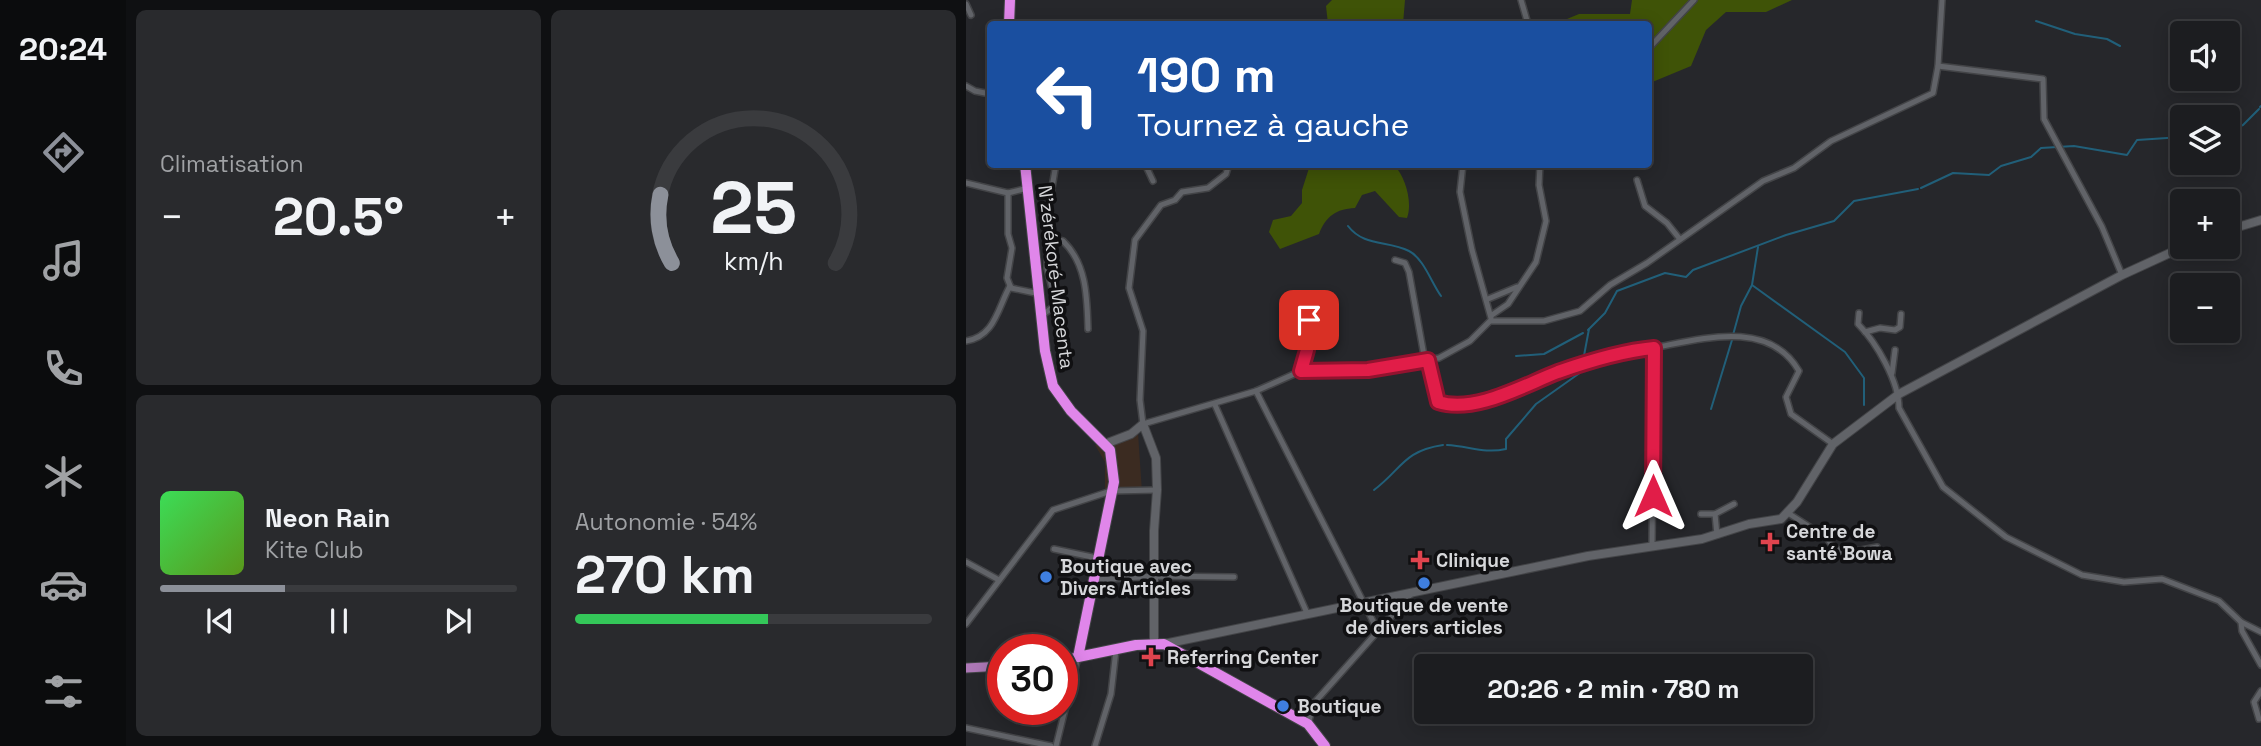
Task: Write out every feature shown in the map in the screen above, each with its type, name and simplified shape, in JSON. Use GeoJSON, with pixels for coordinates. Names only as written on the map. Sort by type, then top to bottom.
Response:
{"type":"FeatureCollection","features":[{"type":"Feature","properties":{"kind":"highway"},"geometry":{"type":"LineString","coordinates":[[1009,21],[1010,0]]}},
{"type":"Feature","properties":{"kind":"highway","name":"N'zérékoré-Macenta"},"geometry":{"type":"LineString","coordinates":[[1026,168],[1041,316],[1053,386],[1071,411],[1105,443]]}},
{"type":"Feature","properties":{"kind":"highway"},"geometry":{"type":"LineString","coordinates":[[1105,443],[1113,460],[1115,482],[1092,580],[1078,657],[1159,644],[1308,724],[1325,746]]}},
{"type":"Feature","properties":{"kind":"main road"},"geometry":{"type":"LineString","coordinates":[[2240,226],[2261,219]]}},
{"type":"Feature","properties":{"kind":"main road"},"geometry":{"type":"LineString","coordinates":[[1105,443],[1130,433],[1143,424],[1156,458],[1157,490],[1153,531],[1159,644],[1588,556],[1717,535],[1749,524],[1781,519],[1788,513],[1833,444],[1899,394],[2122,275],[2170,253]]}},
{"type":"Feature","properties":{"kind":"main road"},"geometry":{"type":"LineString","coordinates":[[966,668],[987,667]]}},
{"type":"Feature","properties":{"kind":"street"},"geometry":{"type":"LineString","coordinates":[[1521,0],[1527,21]]}},
{"type":"Feature","properties":{"kind":"street"},"geometry":{"type":"LineString","coordinates":[[1652,45],[1694,0]]}},
{"type":"Feature","properties":{"kind":"street"},"geometry":{"type":"LineString","coordinates":[[1491,318],[1544,321],[1580,311],[1610,285],[1647,263],[1738,196],[1763,181],[1794,168],[1830,141],[1930,96],[1936,87],[1942,0]]}},
{"type":"Feature","properties":{"kind":"street"},"geometry":{"type":"LineString","coordinates":[[966,5],[971,15]]}},
{"type":"Feature","properties":{"kind":"street"},"geometry":{"type":"LineString","coordinates":[[1938,65],[2043,79],[2044,119],[2102,226],[2122,275]]}},
{"type":"Feature","properties":{"kind":"street"},"geometry":{"type":"LineString","coordinates":[[966,86],[987,93]]}},
{"type":"Feature","properties":{"kind":"street"},"geometry":{"type":"LineString","coordinates":[[1041,316],[1053,307],[1055,300],[1048,268],[1048,238],[1049,205],[1055,168]]}},
{"type":"Feature","properties":{"kind":"street"},"geometry":{"type":"LineString","coordinates":[[1147,168],[1153,181]]}},
{"type":"Feature","properties":{"kind":"street"},"geometry":{"type":"LineString","coordinates":[[1228,168],[1226,174],[1208,188],[1182,192],[1175,201],[1161,205],[1135,240],[1129,288],[1143,331],[1140,400],[1143,424],[1215,405],[1301,371],[1368,370],[1427,361],[1457,349],[1477,335],[1491,318],[1508,304],[1536,262],[1546,221],[1539,185],[1540,168]]}},
{"type":"Feature","properties":{"kind":"street"},"geometry":{"type":"LineString","coordinates":[[1462,168],[1461,192],[1472,250],[1488,299],[1491,318]]}},
{"type":"Feature","properties":{"kind":"street"},"geometry":{"type":"LineString","coordinates":[[1637,180],[1645,206],[1667,223],[1679,238]]}},
{"type":"Feature","properties":{"kind":"street"},"geometry":{"type":"LineString","coordinates":[[966,183],[1008,193],[1028,188]]}},
{"type":"Feature","properties":{"kind":"street"},"geometry":{"type":"LineString","coordinates":[[966,341],[978,339],[987,331],[1010,286],[1007,278],[1012,248],[1008,234],[1008,193]]}},
{"type":"Feature","properties":{"kind":"street"},"geometry":{"type":"LineString","coordinates":[[1048,238],[1063,241],[1080,266],[1087,289],[1088,329]]}},
{"type":"Feature","properties":{"kind":"street"},"geometry":{"type":"LineString","coordinates":[[1395,260],[1407,264],[1438,402],[1448,404],[1494,399],[1596,360],[1654,348],[1719,337],[1765,341],[1780,351],[1799,371],[1786,397],[1791,414],[1833,444]]}},
{"type":"Feature","properties":{"kind":"street"},"geometry":{"type":"LineString","coordinates":[[1010,286],[1040,295]]}},
{"type":"Feature","properties":{"kind":"street"},"geometry":{"type":"LineString","coordinates":[[1488,299],[1519,286]]}},
{"type":"Feature","properties":{"kind":"street"},"geometry":{"type":"LineString","coordinates":[[1859,313],[1858,324],[1892,373]]}},
{"type":"Feature","properties":{"kind":"street"},"geometry":{"type":"LineString","coordinates":[[1865,332],[1880,328],[1895,330],[1900,327],[1901,314]]}},
{"type":"Feature","properties":{"kind":"street"},"geometry":{"type":"LineString","coordinates":[[1301,371],[1307,350],[1309,320]]}},
{"type":"Feature","properties":{"kind":"street"},"geometry":{"type":"LineString","coordinates":[[1652,546],[1654,348]]}},
{"type":"Feature","properties":{"kind":"street"},"geometry":{"type":"LineString","coordinates":[[1895,350],[1891,383],[1899,394],[1899,408],[1943,487],[2006,537],[2082,575],[2124,582],[2162,579],[2219,601],[2241,622],[2261,632]]}},
{"type":"Feature","properties":{"kind":"street"},"geometry":{"type":"LineString","coordinates":[[1256,391],[1378,631]]}},
{"type":"Feature","properties":{"kind":"street"},"geometry":{"type":"LineString","coordinates":[[1215,405],[1307,613]]}},
{"type":"Feature","properties":{"kind":"street"},"geometry":{"type":"LineString","coordinates":[[966,624],[1053,510],[1111,491],[1157,490]]}},
{"type":"Feature","properties":{"kind":"street"},"geometry":{"type":"LineString","coordinates":[[1701,514],[1715,514],[1734,504]]}},
{"type":"Feature","properties":{"kind":"street"},"geometry":{"type":"LineString","coordinates":[[1788,513],[1827,538],[1834,548],[1846,553],[1877,547]]}},
{"type":"Feature","properties":{"kind":"street"},"geometry":{"type":"LineString","coordinates":[[1715,514],[1717,535]]}},
{"type":"Feature","properties":{"kind":"street"},"geometry":{"type":"LineString","coordinates":[[1054,549],[1097,558]]}},
{"type":"Feature","properties":{"kind":"street"},"geometry":{"type":"LineString","coordinates":[[966,562],[999,580]]}},
{"type":"Feature","properties":{"kind":"street"},"geometry":{"type":"LineString","coordinates":[[1092,580],[1155,576],[1234,577]]}},
{"type":"Feature","properties":{"kind":"street"},"geometry":{"type":"LineString","coordinates":[[1308,724],[1314,704],[1414,592]]}},
{"type":"Feature","properties":{"kind":"street"},"geometry":{"type":"LineString","coordinates":[[2241,622],[2242,631],[2261,665]]}},
{"type":"Feature","properties":{"kind":"street"},"geometry":{"type":"LineString","coordinates":[[1095,746],[1111,694],[1116,650]]}},
{"type":"Feature","properties":{"kind":"street"},"geometry":{"type":"LineString","coordinates":[[2259,719],[2255,702],[2261,691]]}},
{"type":"Feature","properties":{"kind":"street"},"geometry":{"type":"LineString","coordinates":[[966,728],[1054,746],[1060,725]]}},
{"type":"Feature","properties":{"kind":"shaded area"},"geometry":{"type":"Polygon","coordinates":[[[1138,433],[1142,492],[1105,490],[1105,462],[1095,445],[1138,433]]]}},
{"type":"Feature","properties":{"kind":"green space"},"geometry":{"type":"Polygon","coordinates":[[[1332,0],[1405,0],[1403,21],[1328,21],[1326,6],[1332,0]]]}},
{"type":"Feature","properties":{"kind":"green space"},"geometry":{"type":"Polygon","coordinates":[[[1632,0],[1792,0],[1766,12],[1726,12],[1706,30],[1691,66],[1652,82],[1652,21],[1562,21],[1579,14],[1630,14],[1632,0]]]}},
{"type":"Feature","properties":{"kind":"green space"},"geometry":{"type":"Polygon","coordinates":[[[1309,168],[1396,168],[1407,190],[1409,212],[1407,218],[1399,217],[1375,191],[1362,195],[1355,208],[1332,215],[1319,234],[1280,249],[1269,232],[1273,220],[1291,216],[1302,203],[1302,190],[1309,168]]]}},
{"type":"Feature","properties":{"kind":"waterway"},"geometry":{"type":"LineString","coordinates":[[2036,21],[2075,34],[2107,39],[2120,46]]}},
{"type":"Feature","properties":{"kind":"waterway"},"geometry":{"type":"LineString","coordinates":[[2240,126],[2259,109]]}},
{"type":"Feature","properties":{"kind":"waterway"},"geometry":{"type":"LineString","coordinates":[[1921,188],[1953,173],[1989,175],[2001,166],[2031,157],[2041,148],[2074,146],[2127,155],[2137,140],[2170,138]]}},
{"type":"Feature","properties":{"kind":"waterway"},"geometry":{"type":"LineString","coordinates":[[1588,330],[1605,313],[1617,291],[1665,273],[1686,277],[1693,270],[1786,235],[1834,221],[1854,201],[1918,189]]}},
{"type":"Feature","properties":{"kind":"waterway"},"geometry":{"type":"LineString","coordinates":[[1348,226],[1361,237],[1409,251],[1423,265],[1441,296]]}},
{"type":"Feature","properties":{"kind":"waterway"},"geometry":{"type":"LineString","coordinates":[[1733,335],[1741,306],[1752,285],[1758,247]]}},
{"type":"Feature","properties":{"kind":"waterway"},"geometry":{"type":"LineString","coordinates":[[1752,285],[1845,352],[1864,378],[1864,405]]}},
{"type":"Feature","properties":{"kind":"waterway"},"geometry":{"type":"LineString","coordinates":[[1583,361],[1589,329]]}},
{"type":"Feature","properties":{"kind":"waterway"},"geometry":{"type":"LineString","coordinates":[[1516,356],[1544,354],[1583,333]]}},
{"type":"Feature","properties":{"kind":"waterway"},"geometry":{"type":"LineString","coordinates":[[1711,409],[1732,340]]}},
{"type":"Feature","properties":{"kind":"waterway"},"geometry":{"type":"LineString","coordinates":[[1447,445],[1483,450],[1506,449],[1506,439],[1536,404],[1584,370]]}},
{"type":"Feature","properties":{"kind":"waterway"},"geometry":{"type":"LineString","coordinates":[[1374,490],[1411,456],[1443,445]]}},
{"type":"Feature","properties":{"kind":"place","name":"Centre de santé Bowa"},"geometry":{"type":"Point","coordinates":[1770,542]}},
{"type":"Feature","properties":{"kind":"place","name":"Clinique"},"geometry":{"type":"Point","coordinates":[1420,560]}},
{"type":"Feature","properties":{"kind":"place","name":"Boutique avec Divers Articles"},"geometry":{"type":"Point","coordinates":[1046,577]}},
{"type":"Feature","properties":{"kind":"place","name":"Boutique de vente de divers articles"},"geometry":{"type":"Point","coordinates":[1424,583]}},
{"type":"Feature","properties":{"kind":"place","name":"Referring Center"},"geometry":{"type":"Point","coordinates":[1151,657]}},
{"type":"Feature","properties":{"kind":"place","name":"Boutique"},"geometry":{"type":"Point","coordinates":[1283,706]}},
{"type":"Feature","properties":{"kind":"route"},"geometry":{"type":"LineString","coordinates":[[1309,320],[1307,350],[1301,371],[1368,370],[1428,360],[1430,379],[1441,404],[1494,399],[1589,362],[1624,352],[1654,348],[1653,496]]}}]}
